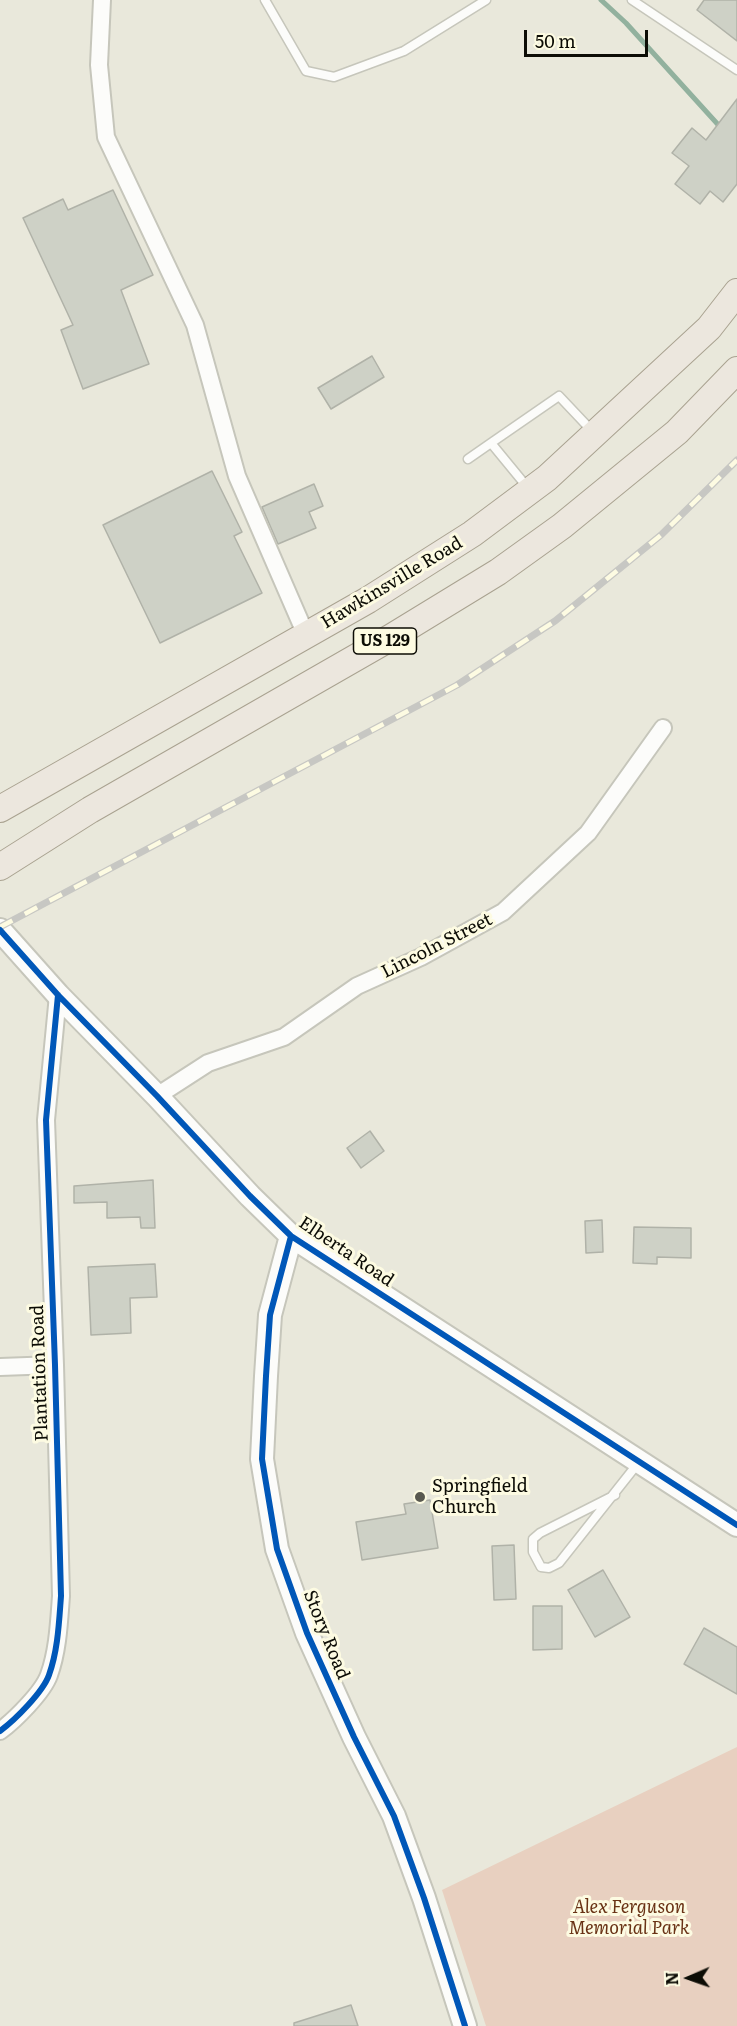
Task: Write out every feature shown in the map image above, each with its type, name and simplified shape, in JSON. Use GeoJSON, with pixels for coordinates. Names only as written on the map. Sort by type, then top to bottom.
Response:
{"type":"FeatureCollection","features":[{"type":"Feature","properties":{"kind":"main road","name":"Hawkinsville Road"},"geometry":{"type":"LineString","coordinates":[[0,809],[368,600],[472,534],[547,478],[708,328],[737,292]]}},
{"type":"Feature","properties":{"kind":"main road","name":"US 129"},"geometry":{"type":"LineString","coordinates":[[0,867],[90,810],[390,638],[498,572],[562,526],[677,432],[737,370]]}},
{"type":"Feature","properties":{"kind":"street"},"geometry":{"type":"LineString","coordinates":[[102,0],[99,65],[106,137],[195,325],[237,476],[306,635]]}},
{"type":"Feature","properties":{"kind":"street","name":"Lincoln Street"},"geometry":{"type":"LineString","coordinates":[[157,1096],[208,1063],[284,1037],[357,986],[421,957],[503,912],[588,834],[663,728]]}},
{"type":"Feature","properties":{"kind":"street","name":"Elberta Road"},"geometry":{"type":"LineString","coordinates":[[0,930],[58,995],[291,1236],[737,1524]]}},
{"type":"Feature","properties":{"kind":"street","name":"Plantation Road"},"geometry":{"type":"LineString","coordinates":[[0,1731],[19,1716],[49,1676],[58,1632],[61,1596],[46,1120],[58,995]]}},
{"type":"Feature","properties":{"kind":"street","name":"Story Road"},"geometry":{"type":"LineString","coordinates":[[291,1236],[270,1315],[262,1459],[277,1549],[307,1633],[354,1737],[394,1816],[424,1898],[465,2026]]}},
{"type":"Feature","properties":{"kind":"street"},"geometry":{"type":"LineString","coordinates":[[0,1367],[55,1365]]}},
{"type":"Feature","properties":{"kind":"lane"},"geometry":{"type":"LineString","coordinates":[[265,0],[306,70],[334,77],[404,51],[486,0]]}},
{"type":"Feature","properties":{"kind":"lane"},"geometry":{"type":"LineString","coordinates":[[632,0],[737,70]]}},
{"type":"Feature","properties":{"kind":"lane"},"geometry":{"type":"LineString","coordinates":[[468,459],[559,396],[595,434]]}},
{"type":"Feature","properties":{"kind":"lane"},"geometry":{"type":"LineString","coordinates":[[491,443],[530,491]]}},
{"type":"Feature","properties":{"kind":"lane"},"geometry":{"type":"LineString","coordinates":[[615,1495],[540,1533],[533,1539],[532,1552],[541,1566],[549,1568],[559,1563],[615,1495],[640,1461]]}},
{"type":"Feature","properties":{"kind":"green space","name":"Alex Ferguson Memorial Park"},"geometry":{"type":"Polygon","coordinates":[[[737,1747],[737,2026],[486,2026],[442,1890],[737,1747]]]}},
{"type":"Feature","properties":{"kind":"building"},"geometry":{"type":"Polygon","coordinates":[[[704,0],[737,0],[737,41],[697,10],[704,0]]]}},
{"type":"Feature","properties":{"kind":"building"},"geometry":{"type":"Polygon","coordinates":[[[737,99],[737,184],[723,202],[710,191],[700,204],[675,184],[689,166],[672,153],[692,128],[706,140],[737,99]]]}},
{"type":"Feature","properties":{"kind":"building"},"geometry":{"type":"Polygon","coordinates":[[[113,190],[153,275],[121,290],[149,364],[83,389],[61,330],[73,325],[23,218],[63,199],[68,210],[113,190]]]}},
{"type":"Feature","properties":{"kind":"building"},"geometry":{"type":"Polygon","coordinates":[[[372,356],[384,377],[331,409],[318,388],[372,356]]]}},
{"type":"Feature","properties":{"kind":"building"},"geometry":{"type":"Polygon","coordinates":[[[212,471],[242,532],[234,536],[262,593],[160,643],[103,525],[212,471]]]}},
{"type":"Feature","properties":{"kind":"building"},"geometry":{"type":"Polygon","coordinates":[[[314,484],[323,506],[309,512],[316,528],[278,544],[262,507],[314,484]]]}},
{"type":"Feature","properties":{"kind":"building"},"geometry":{"type":"Polygon","coordinates":[[[370,1131],[384,1151],[361,1168],[347,1148],[370,1131]]]}},
{"type":"Feature","properties":{"kind":"building"},"geometry":{"type":"Polygon","coordinates":[[[153,1180],[155,1228],[141,1228],[140,1217],[107,1218],[107,1202],[74,1203],[74,1186],[153,1180]]]}},
{"type":"Feature","properties":{"kind":"building"},"geometry":{"type":"Polygon","coordinates":[[[602,1220],[603,1252],[586,1253],[585,1221],[602,1220]]]}},
{"type":"Feature","properties":{"kind":"building"},"geometry":{"type":"Polygon","coordinates":[[[634,1227],[691,1228],[691,1258],[657,1257],[657,1264],[633,1263],[634,1227]]]}},
{"type":"Feature","properties":{"kind":"building"},"geometry":{"type":"Polygon","coordinates":[[[155,1264],[157,1297],[130,1298],[131,1333],[91,1335],[88,1267],[155,1264]]]}},
{"type":"Feature","properties":{"kind":"building"},"geometry":{"type":"Polygon","coordinates":[[[430,1500],[438,1548],[362,1560],[356,1522],[406,1514],[404,1504],[430,1500]]]}},
{"type":"Feature","properties":{"kind":"building"},"geometry":{"type":"Polygon","coordinates":[[[514,1545],[516,1599],[494,1600],[492,1546],[514,1545]]]}},
{"type":"Feature","properties":{"kind":"building"},"geometry":{"type":"Polygon","coordinates":[[[603,1570],[630,1617],[595,1637],[568,1590],[603,1570]]]}},
{"type":"Feature","properties":{"kind":"building"},"geometry":{"type":"Polygon","coordinates":[[[533,1606],[562,1606],[562,1649],[533,1650],[533,1606]]]}},
{"type":"Feature","properties":{"kind":"building"},"geometry":{"type":"Polygon","coordinates":[[[704,1628],[737,1647],[737,1694],[684,1664],[704,1628]]]}},
{"type":"Feature","properties":{"kind":"building"},"geometry":{"type":"Polygon","coordinates":[[[351,2005],[358,2026],[294,2026],[294,2023],[351,2005]]]}},
{"type":"Feature","properties":{"kind":"waterway"},"geometry":{"type":"LineString","coordinates":[[601,0],[626,23],[722,129]]}},
{"type":"Feature","properties":{"kind":"railway"},"geometry":{"type":"LineString","coordinates":[[0,927],[457,685],[555,621],[661,535],[737,460]]}},
{"type":"Feature","properties":{"kind":"cycle path"},"geometry":{"type":"LineString","coordinates":[[0,930],[58,995],[291,1236],[737,1525]]}},
{"type":"Feature","properties":{"kind":"cycle path"},"geometry":{"type":"LineString","coordinates":[[0,1731],[28,1705],[46,1682],[54,1656],[60,1616],[55,1365],[46,1120],[58,995]]}},
{"type":"Feature","properties":{"kind":"cycle path"},"geometry":{"type":"LineString","coordinates":[[291,1236],[270,1315],[262,1459],[277,1549],[307,1633],[354,1737],[394,1816],[424,1898],[465,2026]]}},
{"type":"Feature","properties":{"kind":"place","name":"Springfield Church"},"geometry":{"type":"Point","coordinates":[420,1497]}}]}
